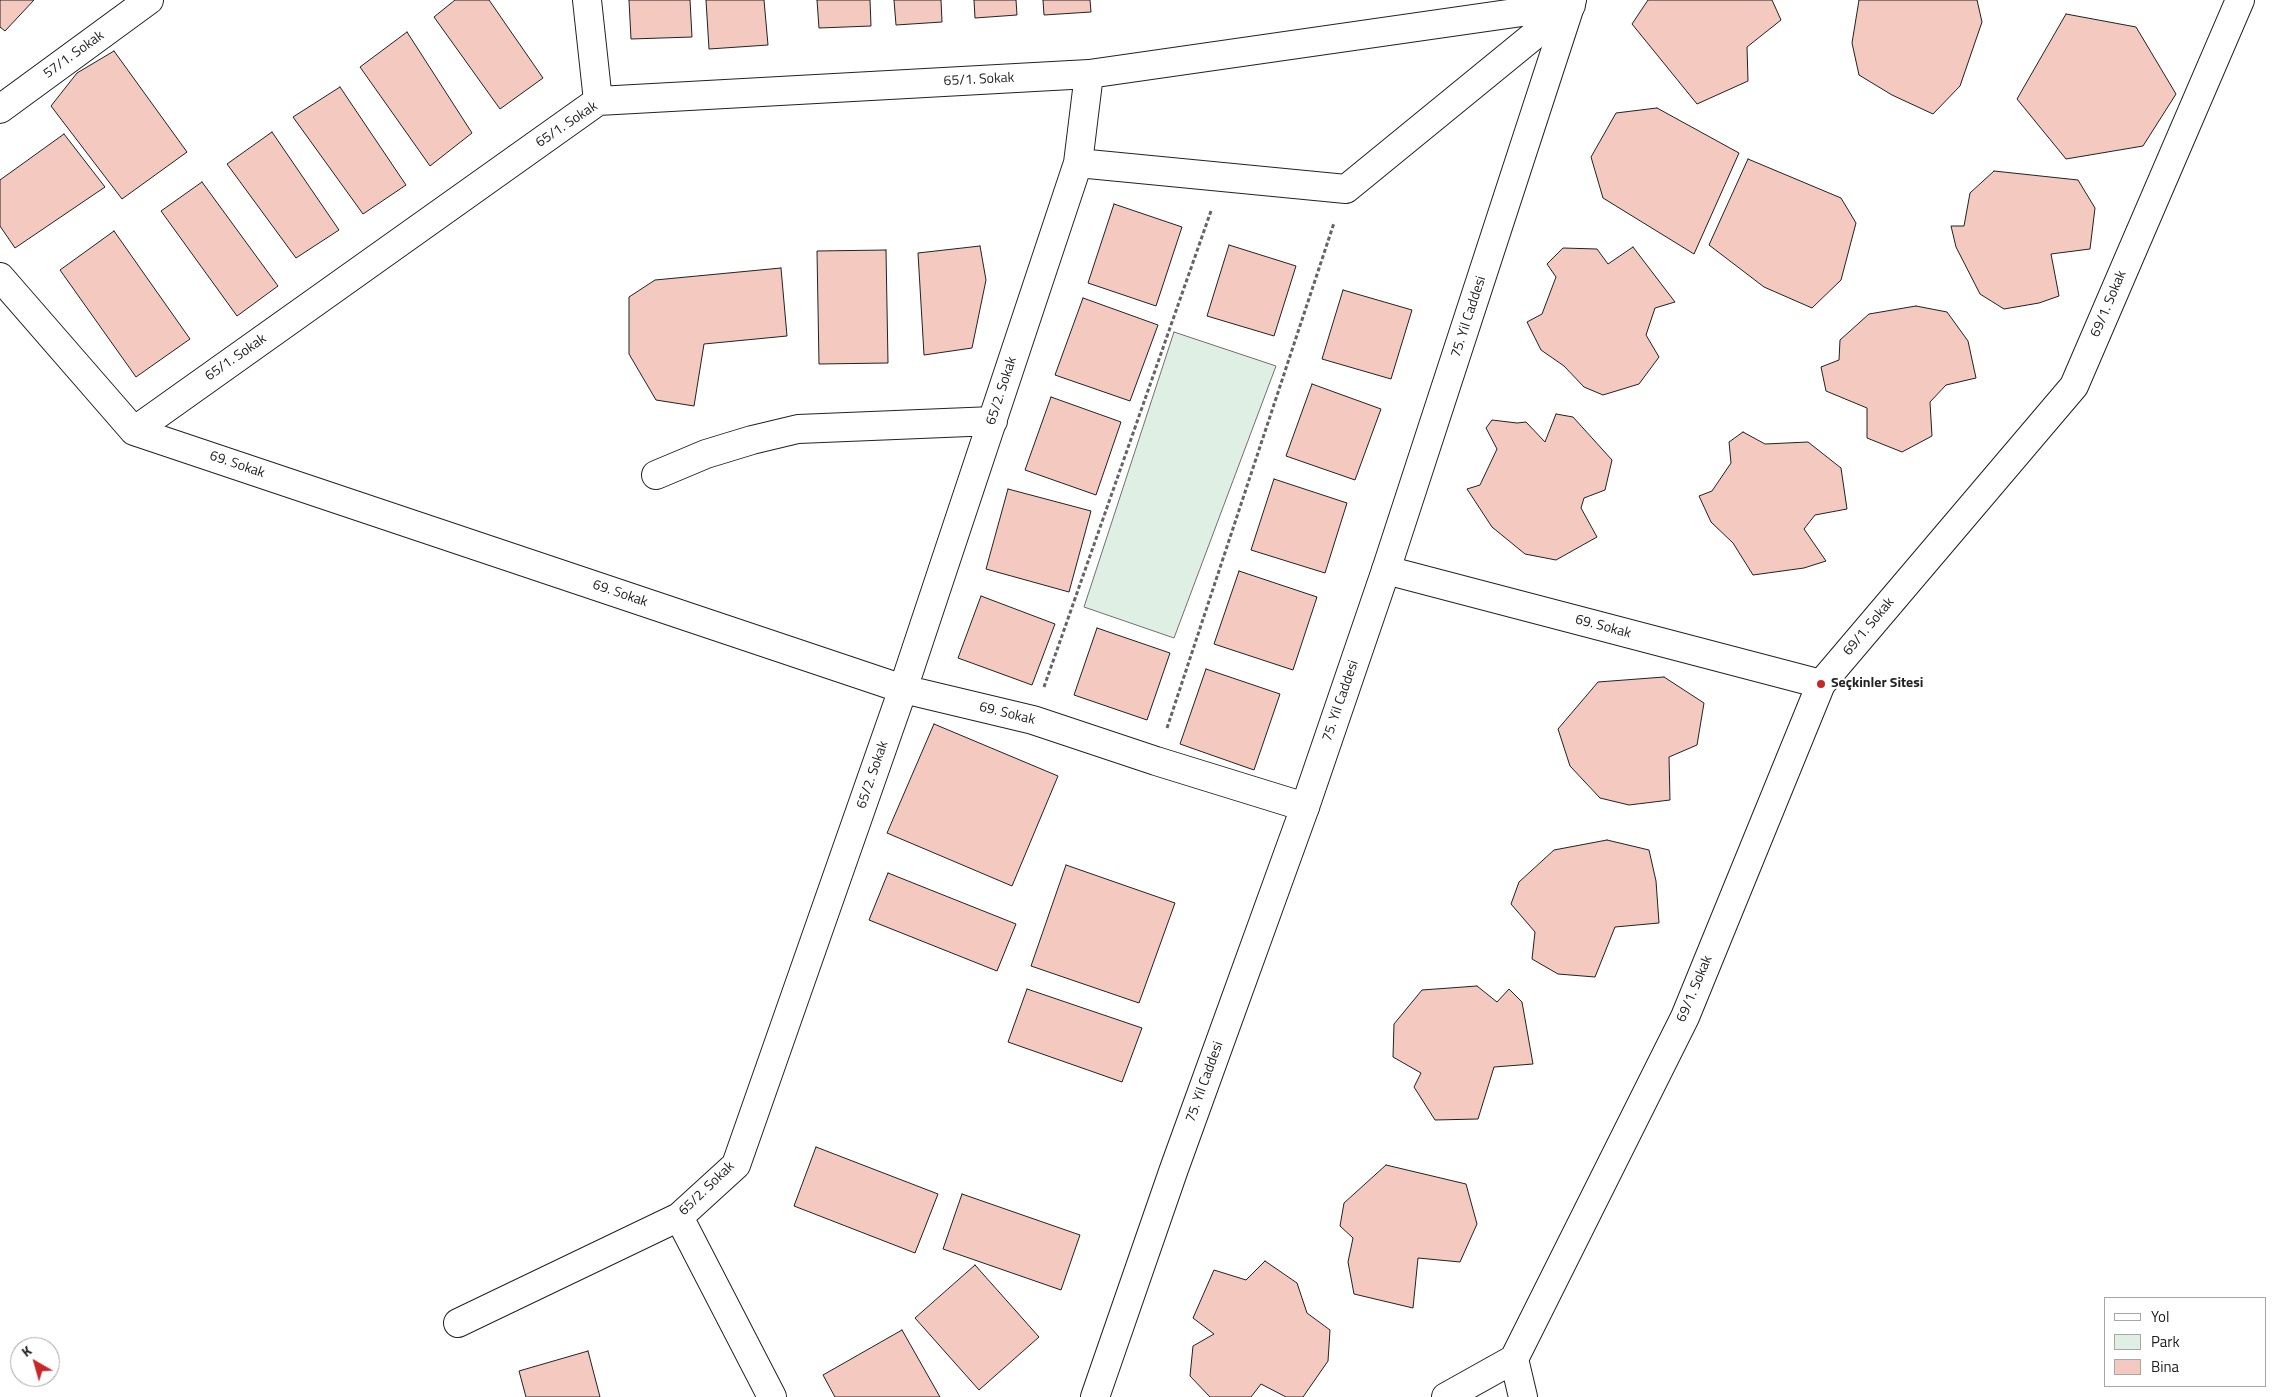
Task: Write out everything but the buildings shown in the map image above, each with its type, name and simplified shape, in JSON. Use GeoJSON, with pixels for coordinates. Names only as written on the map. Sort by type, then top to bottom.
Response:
{"type":"FeatureCollection","features":[{"type":"Feature","properties":{"kind":"street","name":"57/1. Sokak"},"geometry":{"type":"LineString","coordinates":[[0,109],[149,0]]}},
{"type":"Feature","properties":{"kind":"street"},"geometry":{"type":"LineString","coordinates":[[587,0],[598,101]]}},
{"type":"Feature","properties":{"kind":"street","name":"69/1. Sokak"},"geometry":{"type":"LineString","coordinates":[[1514,1359],[1685,1017],[1821,684],[2074,386],[2240,0]]}},
{"type":"Feature","properties":{"kind":"street"},"geometry":{"type":"LineString","coordinates":[[1078,163],[1346,189],[1572,3]]}},
{"type":"Feature","properties":{"kind":"street","name":"65/1. Sokak"},"geometry":{"type":"LineString","coordinates":[[134,430],[598,101],[1089,74],[1572,3]]}},
{"type":"Feature","properties":{"kind":"street","name":"75. Yil Caddesi"},"geometry":{"type":"LineString","coordinates":[[1095,1397],[1174,1169],[1305,807],[1386,570],[1572,3]]}},
{"type":"Feature","properties":{"kind":"street","name":"65/2. Sokak"},"geometry":{"type":"LineString","coordinates":[[458,1323],[679,1217],[736,1165],[903,689],[1078,163],[1089,74]]}},
{"type":"Feature","properties":{"kind":"street"},"geometry":{"type":"LineString","coordinates":[[0,277],[134,430]]}},
{"type":"Feature","properties":{"kind":"street"},"geometry":{"type":"LineString","coordinates":[[656,475],[706,454],[798,429],[993,420]]}},
{"type":"Feature","properties":{"kind":"street","name":"69. Sokak"},"geometry":{"type":"LineString","coordinates":[[134,430],[903,689],[1033,720],[1156,761],[1305,807]]}},
{"type":"Feature","properties":{"kind":"street","name":"69. Sokak"},"geometry":{"type":"LineString","coordinates":[[1386,570],[1821,684]]}},
{"type":"Feature","properties":{"kind":"street"},"geometry":{"type":"LineString","coordinates":[[679,1217],[772,1397]]}},
{"type":"Feature","properties":{"kind":"street"},"geometry":{"type":"LineString","coordinates":[[1446,1397],[1514,1359],[1523,1397]]}},
{"type":"Feature","properties":{"kind":"path"},"geometry":{"type":"LineString","coordinates":[[1033,720],[1222,177]]}},
{"type":"Feature","properties":{"kind":"path"},"geometry":{"type":"LineString","coordinates":[[1156,761],[1346,189]]}},
{"type":"Feature","properties":{"kind":"green space"},"geometry":{"type":"Polygon","coordinates":[[[1174,332],[1276,366],[1174,638],[1084,607],[1174,332]]]}},
{"type":"Feature","properties":{"kind":"place","name":"Seçkinler Sitesi"},"geometry":{"type":"Point","coordinates":[1821,684]}}]}
